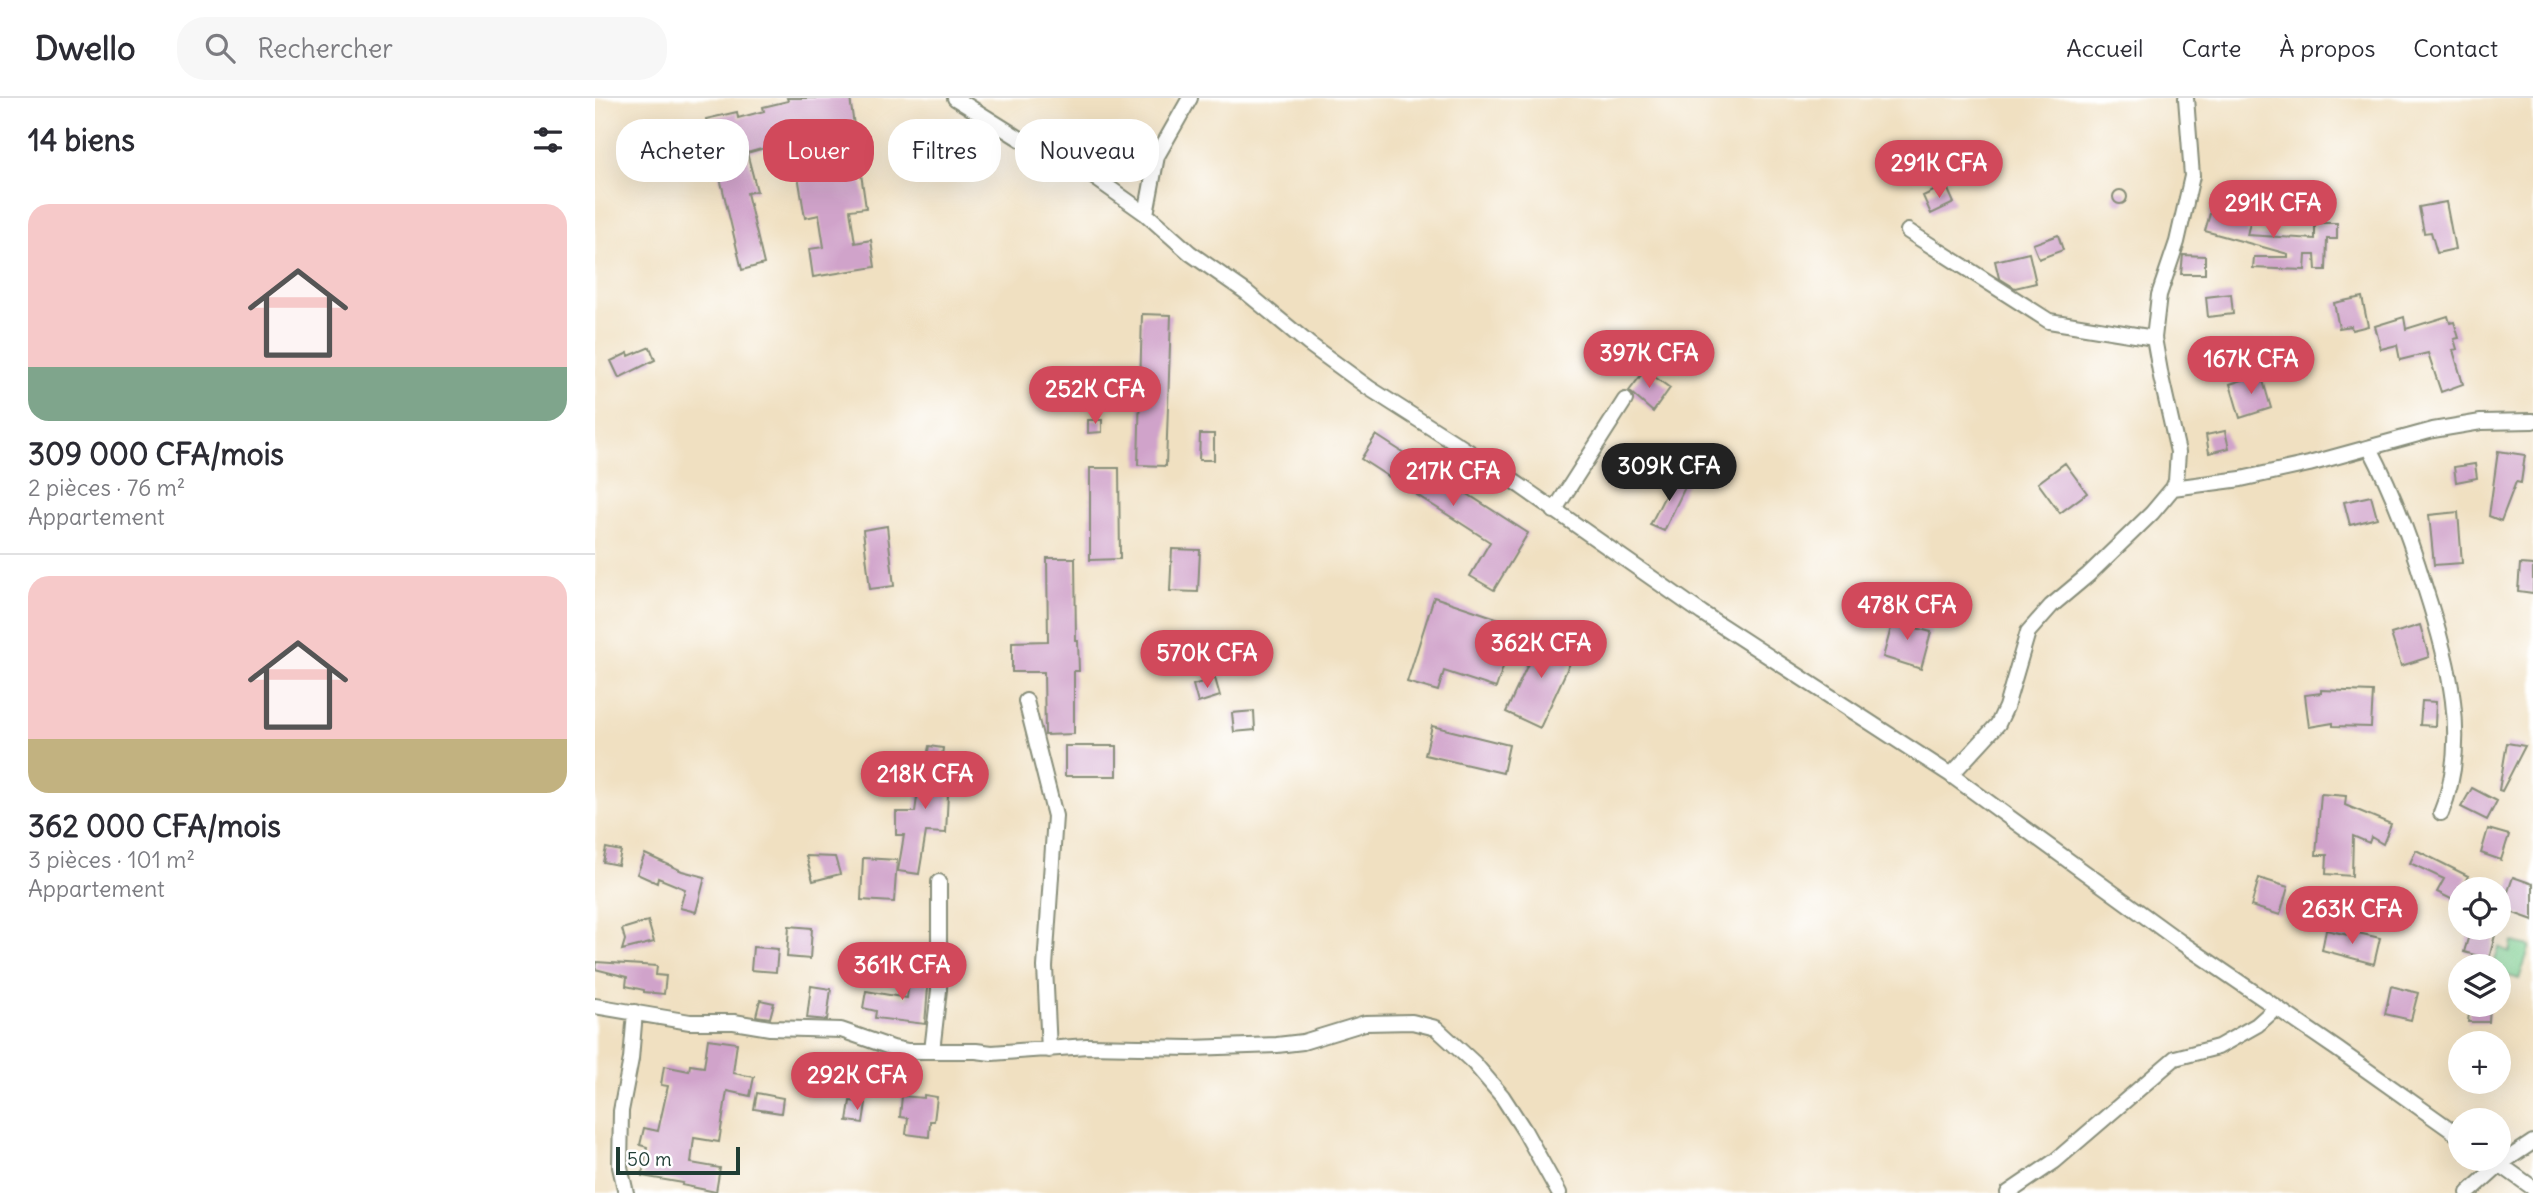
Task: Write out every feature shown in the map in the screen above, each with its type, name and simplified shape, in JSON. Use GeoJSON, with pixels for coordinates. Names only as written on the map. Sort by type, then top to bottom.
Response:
{"type":"FeatureCollection","features":[{"type":"Feature","properties":{"kind":"street"},"geometry":{"type":"LineString","coordinates":[[955,98],[1030,145],[1094,177],[1146,214],[1190,253],[1246,292],[1309,344],[1369,388],[1499,471],[1702,613],[1951,775],[2179,941],[2448,1128]]}},
{"type":"Feature","properties":{"kind":"street"},"geometry":{"type":"LineString","coordinates":[[1146,214],[1157,156],[1190,98]]}},
{"type":"Feature","properties":{"kind":"street"},"geometry":{"type":"LineString","coordinates":[[1951,775],[1998,724],[2006,707],[2028,632],[2051,606],[2124,541],[2173,488],[2178,473],[2178,452],[2154,338],[2159,295],[2177,242],[2192,176],[2186,98]]}},
{"type":"Feature","properties":{"kind":"street"},"geometry":{"type":"LineString","coordinates":[[1908,231],[2049,321],[2154,338]]}},
{"type":"Feature","properties":{"kind":"street"},"geometry":{"type":"LineString","coordinates":[[1554,512],[1625,400]]}},
{"type":"Feature","properties":{"kind":"street"},"geometry":{"type":"LineString","coordinates":[[2173,488],[2241,479],[2433,430],[2481,422],[2533,421]]}},
{"type":"Feature","properties":{"kind":"street"},"geometry":{"type":"LineString","coordinates":[[2369,448],[2392,490],[2444,648],[2453,711],[2455,761],[2450,791],[2441,813]]}},
{"type":"Feature","properties":{"kind":"street"},"geometry":{"type":"LineString","coordinates":[[1026,701],[1055,816],[1045,967],[1049,1050]]}},
{"type":"Feature","properties":{"kind":"street"},"geometry":{"type":"LineString","coordinates":[[932,1051],[939,990],[939,882]]}},
{"type":"Feature","properties":{"kind":"street"},"geometry":{"type":"LineString","coordinates":[[595,1006],[690,1022],[734,1022],[770,1028],[841,1030],[893,1048],[992,1053],[1087,1046],[1191,1048],[1277,1045],[1303,1042],[1365,1023],[1412,1022],[1436,1028],[1474,1063],[1502,1096],[1541,1157],[1559,1193]]}},
{"type":"Feature","properties":{"kind":"street"},"geometry":{"type":"LineString","coordinates":[[2008,1193],[2055,1161],[2175,1058],[2228,1042],[2257,1025],[2276,1007]]}},
{"type":"Feature","properties":{"kind":"street"},"geometry":{"type":"LineString","coordinates":[[626,1193],[620,1167],[621,1111],[631,1059],[635,1012]]}},
{"type":"Feature","properties":{"kind":"street"},"geometry":{"type":"LineString","coordinates":[[2511,1154],[2533,1143]]}},
{"type":"Feature","properties":{"kind":"street"},"geometry":{"type":"LineString","coordinates":[[2468,1193],[2487,1171]]}},
{"type":"Feature","properties":{"kind":"street"},"geometry":{"type":"LineString","coordinates":[[2510,1171],[2533,1188]]}},
{"type":"Feature","properties":{"kind":"green space"},"geometry":{"type":"Polygon","coordinates":[[[2512,942],[2530,946],[2519,979],[2511,977],[2511,954],[2497,954],[2499,947],[2510,952],[2512,942]]]}},
{"type":"Feature","properties":{"kind":"building"},"geometry":{"type":"Polygon","coordinates":[[[787,98],[850,98],[853,119],[763,119],[763,149],[749,152],[749,119],[706,119],[737,112],[738,118],[764,111],[763,107],[788,101],[787,98]]]}},
{"type":"Feature","properties":{"kind":"building"},"geometry":{"type":"Polygon","coordinates":[[[749,161],[757,191],[747,193],[764,264],[742,270],[721,182],[749,182],[749,161]]]}},
{"type":"Feature","properties":{"kind":"building"},"geometry":{"type":"Polygon","coordinates":[[[799,182],[862,182],[866,208],[850,210],[855,243],[871,240],[875,267],[813,277],[809,249],[824,247],[819,215],[805,218],[799,182]]]}},
{"type":"Feature","properties":{"kind":"building"},"geometry":{"type":"Polygon","coordinates":[[[1946,185],[1954,203],[1931,214],[1923,196],[1946,185]]]}},
{"type":"Feature","properties":{"kind":"building"},"geometry":{"type":"Polygon","coordinates":[[[2120,190],[2125,192],[2125,202],[2120,204],[2115,202],[2113,197],[2115,192],[2120,190]]]}},
{"type":"Feature","properties":{"kind":"building"},"geometry":{"type":"Polygon","coordinates":[[[2446,202],[2455,249],[2437,253],[2431,232],[2424,233],[2419,207],[2446,202]]]}},
{"type":"Feature","properties":{"kind":"building"},"geometry":{"type":"Polygon","coordinates":[[[2213,203],[2252,214],[2247,235],[2315,239],[2315,223],[2337,223],[2337,239],[2327,239],[2326,270],[2316,270],[2315,255],[2306,255],[2305,270],[2253,268],[2254,257],[2288,257],[2288,254],[2205,231],[2213,203]]]}},
{"type":"Feature","properties":{"kind":"building"},"geometry":{"type":"Polygon","coordinates":[[[2058,235],[2063,250],[2039,259],[2033,244],[2058,235]]]}},
{"type":"Feature","properties":{"kind":"building"},"geometry":{"type":"Polygon","coordinates":[[[2029,253],[2036,283],[2015,288],[1999,278],[1995,261],[2029,253]]]}},
{"type":"Feature","properties":{"kind":"building"},"geometry":{"type":"Polygon","coordinates":[[[2183,255],[2205,256],[2205,274],[2181,274],[2183,255]]]}},
{"type":"Feature","properties":{"kind":"building"},"geometry":{"type":"Polygon","coordinates":[[[2231,294],[2233,314],[2208,317],[2206,297],[2231,294]]]}},
{"type":"Feature","properties":{"kind":"building"},"geometry":{"type":"Polygon","coordinates":[[[2362,297],[2368,326],[2352,330],[2351,326],[2339,328],[2334,303],[2362,297]]]}},
{"type":"Feature","properties":{"kind":"building"},"geometry":{"type":"Polygon","coordinates":[[[1142,314],[1171,315],[1166,466],[1138,465],[1142,314]]]}},
{"type":"Feature","properties":{"kind":"building"},"geometry":{"type":"Polygon","coordinates":[[[2448,316],[2450,323],[2454,322],[2459,338],[2454,339],[2457,349],[2453,350],[2463,384],[2441,392],[2428,353],[2400,360],[2397,345],[2381,349],[2375,326],[2404,317],[2406,329],[2448,316]]]}},
{"type":"Feature","properties":{"kind":"building"},"geometry":{"type":"Polygon","coordinates":[[[650,347],[655,360],[619,378],[611,361],[650,347]]]}},
{"type":"Feature","properties":{"kind":"building"},"geometry":{"type":"Polygon","coordinates":[[[1645,370],[1670,388],[1653,412],[1629,391],[1645,370]]]}},
{"type":"Feature","properties":{"kind":"building"},"geometry":{"type":"Polygon","coordinates":[[[2261,374],[2271,408],[2240,418],[2230,384],[2261,374]]]}},
{"type":"Feature","properties":{"kind":"building"},"geometry":{"type":"Polygon","coordinates":[[[1088,420],[1102,420],[1102,432],[1088,433],[1088,420]]]}},
{"type":"Feature","properties":{"kind":"building"},"geometry":{"type":"Polygon","coordinates":[[[2225,431],[2229,448],[2209,453],[2206,435],[2225,431]]]}},
{"type":"Feature","properties":{"kind":"building"},"geometry":{"type":"Polygon","coordinates":[[[1200,434],[1214,434],[1214,460],[1199,460],[1200,434]]]}},
{"type":"Feature","properties":{"kind":"building"},"geometry":{"type":"Polygon","coordinates":[[[1376,435],[1528,533],[1494,590],[1470,576],[1490,542],[1361,459],[1376,435]]]}},
{"type":"Feature","properties":{"kind":"building"},"geometry":{"type":"Polygon","coordinates":[[[2498,451],[2525,455],[2521,483],[2516,482],[2501,521],[2489,516],[2498,451]]]}},
{"type":"Feature","properties":{"kind":"building"},"geometry":{"type":"Polygon","coordinates":[[[2065,463],[2087,493],[2060,513],[2038,483],[2065,463]]]}},
{"type":"Feature","properties":{"kind":"building"},"geometry":{"type":"Polygon","coordinates":[[[2475,464],[2477,478],[2456,482],[2454,467],[2475,464]]]}},
{"type":"Feature","properties":{"kind":"building"},"geometry":{"type":"Polygon","coordinates":[[[1090,468],[1119,468],[1120,559],[1090,560],[1090,468]]]}},
{"type":"Feature","properties":{"kind":"building"},"geometry":{"type":"Polygon","coordinates":[[[1676,474],[1688,481],[1664,531],[1650,525],[1676,474]]]}},
{"type":"Feature","properties":{"kind":"building"},"geometry":{"type":"Polygon","coordinates":[[[2371,496],[2377,518],[2350,525],[2344,502],[2371,496]]]}},
{"type":"Feature","properties":{"kind":"building"},"geometry":{"type":"Polygon","coordinates":[[[2458,512],[2462,563],[2434,565],[2429,515],[2458,512]]]}},
{"type":"Feature","properties":{"kind":"building"},"geometry":{"type":"Polygon","coordinates":[[[887,526],[894,586],[870,589],[863,530],[887,526]]]}},
{"type":"Feature","properties":{"kind":"building"},"geometry":{"type":"Polygon","coordinates":[[[1172,549],[1200,550],[1198,592],[1170,591],[1172,549]]]}},
{"type":"Feature","properties":{"kind":"building"},"geometry":{"type":"Polygon","coordinates":[[[1047,558],[1075,558],[1079,671],[1074,671],[1074,734],[1045,735],[1044,672],[1012,672],[1012,642],[1048,641],[1047,558]]]}},
{"type":"Feature","properties":{"kind":"building"},"geometry":{"type":"Polygon","coordinates":[[[2520,564],[2533,565],[2533,593],[2518,591],[2520,564]]]}},
{"type":"Feature","properties":{"kind":"building"},"geometry":{"type":"Polygon","coordinates":[[[1434,597],[1517,625],[1496,688],[1444,671],[1438,691],[1407,682],[1434,597]]]}},
{"type":"Feature","properties":{"kind":"building"},"geometry":{"type":"Polygon","coordinates":[[[1902,609],[1915,615],[1909,626],[1931,632],[1921,669],[1883,657],[1893,621],[1896,621],[1902,609]]]}},
{"type":"Feature","properties":{"kind":"building"},"geometry":{"type":"Polygon","coordinates":[[[2420,625],[2429,657],[2401,666],[2391,634],[2420,625]]]}},
{"type":"Feature","properties":{"kind":"building"},"geometry":{"type":"Polygon","coordinates":[[[1542,633],[1577,648],[1540,728],[1506,712],[1542,633]]]}},
{"type":"Feature","properties":{"kind":"building"},"geometry":{"type":"Polygon","coordinates":[[[1215,678],[1220,696],[1198,703],[1193,685],[1215,678]]]}},
{"type":"Feature","properties":{"kind":"building"},"geometry":{"type":"Polygon","coordinates":[[[2321,690],[2373,692],[2371,727],[2333,726],[2333,723],[2309,727],[2305,695],[2321,693],[2321,690]]]}},
{"type":"Feature","properties":{"kind":"building"},"geometry":{"type":"Polygon","coordinates":[[[2422,701],[2436,702],[2435,726],[2420,725],[2422,701]]]}},
{"type":"Feature","properties":{"kind":"building"},"geometry":{"type":"Polygon","coordinates":[[[1254,711],[1255,730],[1234,732],[1232,713],[1254,711]]]}},
{"type":"Feature","properties":{"kind":"building"},"geometry":{"type":"Polygon","coordinates":[[[1432,726],[1509,745],[1503,773],[1425,755],[1432,726]]]}},
{"type":"Feature","properties":{"kind":"building"},"geometry":{"type":"Polygon","coordinates":[[[2507,743],[2525,746],[2502,791],[2499,790],[2507,743]]]}},
{"type":"Feature","properties":{"kind":"building"},"geometry":{"type":"Polygon","coordinates":[[[929,746],[943,748],[941,763],[954,765],[948,794],[946,833],[926,832],[919,874],[898,871],[904,835],[896,835],[896,812],[915,812],[922,761],[926,761],[929,746]]]}},
{"type":"Feature","properties":{"kind":"building"},"geometry":{"type":"Polygon","coordinates":[[[1065,746],[1117,746],[1117,776],[1065,776],[1065,746]]]}},
{"type":"Feature","properties":{"kind":"building"},"geometry":{"type":"Polygon","coordinates":[[[2472,788],[2497,801],[2487,820],[2461,807],[2472,788]]]}},
{"type":"Feature","properties":{"kind":"building"},"geometry":{"type":"Polygon","coordinates":[[[2321,794],[2346,796],[2345,805],[2391,824],[2383,844],[2371,837],[2369,843],[2353,836],[2352,876],[2326,874],[2327,855],[2316,855],[2321,794]]]}},
{"type":"Feature","properties":{"kind":"building"},"geometry":{"type":"Polygon","coordinates":[[[2488,829],[2509,835],[2501,860],[2481,853],[2488,829]]]}},
{"type":"Feature","properties":{"kind":"building"},"geometry":{"type":"Polygon","coordinates":[[[606,848],[621,851],[618,865],[603,862],[606,848]]]}},
{"type":"Feature","properties":{"kind":"building"},"geometry":{"type":"Polygon","coordinates":[[[2416,850],[2468,876],[2448,877],[2448,898],[2437,892],[2444,879],[2410,863],[2416,850]]]}},
{"type":"Feature","properties":{"kind":"building"},"geometry":{"type":"Polygon","coordinates":[[[645,854],[682,871],[705,877],[696,912],[680,908],[685,889],[658,878],[657,883],[637,874],[645,854]]]}},
{"type":"Feature","properties":{"kind":"building"},"geometry":{"type":"Polygon","coordinates":[[[806,856],[835,857],[840,874],[813,881],[806,856]]]}},
{"type":"Feature","properties":{"kind":"building"},"geometry":{"type":"Polygon","coordinates":[[[863,858],[897,860],[894,902],[861,900],[863,858]]]}},
{"type":"Feature","properties":{"kind":"building"},"geometry":{"type":"Polygon","coordinates":[[[2513,877],[2533,884],[2533,920],[2511,912],[2513,877]]]}},
{"type":"Feature","properties":{"kind":"building"},"geometry":{"type":"Polygon","coordinates":[[[2259,878],[2288,887],[2280,915],[2251,906],[2259,878]]]}},
{"type":"Feature","properties":{"kind":"building"},"geometry":{"type":"Polygon","coordinates":[[[648,921],[654,942],[622,950],[625,940],[622,929],[648,921]]]}},
{"type":"Feature","properties":{"kind":"building"},"geometry":{"type":"Polygon","coordinates":[[[789,926],[812,928],[810,959],[787,957],[789,926]]]}},
{"type":"Feature","properties":{"kind":"building"},"geometry":{"type":"Polygon","coordinates":[[[2326,930],[2348,935],[2349,931],[2380,938],[2374,964],[2322,950],[2326,930]]]}},
{"type":"Feature","properties":{"kind":"building"},"geometry":{"type":"Polygon","coordinates":[[[2468,940],[2494,940],[2490,954],[2464,952],[2468,940]]]}},
{"type":"Feature","properties":{"kind":"building"},"geometry":{"type":"Polygon","coordinates":[[[753,947],[778,949],[776,972],[751,970],[753,947]]]}},
{"type":"Feature","properties":{"kind":"building"},"geometry":{"type":"Polygon","coordinates":[[[596,962],[657,966],[656,975],[666,976],[664,994],[644,992],[626,986],[627,977],[595,969],[596,962]]]}},
{"type":"Feature","properties":{"kind":"building"},"geometry":{"type":"Polygon","coordinates":[[[910,972],[929,975],[925,1024],[875,1018],[876,1011],[863,1008],[866,991],[907,998],[910,972]]]}},
{"type":"Feature","properties":{"kind":"building"},"geometry":{"type":"Polygon","coordinates":[[[811,986],[831,989],[827,1020],[807,1018],[811,986]]]}},
{"type":"Feature","properties":{"kind":"building"},"geometry":{"type":"Polygon","coordinates":[[[2391,986],[2418,993],[2411,1020],[2385,1014],[2391,986]]]}},
{"type":"Feature","properties":{"kind":"building"},"geometry":{"type":"Polygon","coordinates":[[[760,1000],[774,1003],[770,1018],[756,1016],[760,1000]]]}},
{"type":"Feature","properties":{"kind":"building"},"geometry":{"type":"Polygon","coordinates":[[[2469,1017],[2489,1017],[2489,1022],[2468,1022],[2469,1017]]]}},
{"type":"Feature","properties":{"kind":"building"},"geometry":{"type":"Polygon","coordinates":[[[708,1039],[737,1043],[733,1073],[754,1077],[750,1096],[727,1091],[719,1142],[694,1138],[691,1163],[720,1168],[716,1192],[642,1176],[647,1147],[640,1145],[644,1128],[658,1131],[668,1086],[661,1085],[664,1066],[689,1071],[690,1065],[704,1067],[708,1039]]]}},
{"type":"Feature","properties":{"kind":"building"},"geometry":{"type":"Polygon","coordinates":[[[757,1093],[783,1098],[781,1113],[754,1109],[757,1093]]]}},
{"type":"Feature","properties":{"kind":"building"},"geometry":{"type":"Polygon","coordinates":[[[924,1095],[937,1097],[934,1121],[930,1121],[929,1137],[906,1134],[908,1118],[900,1117],[902,1096],[924,1098],[924,1095]]]}},
{"type":"Feature","properties":{"kind":"building"},"geometry":{"type":"Polygon","coordinates":[[[850,1101],[866,1103],[863,1123],[847,1121],[850,1101]]]}}]}
